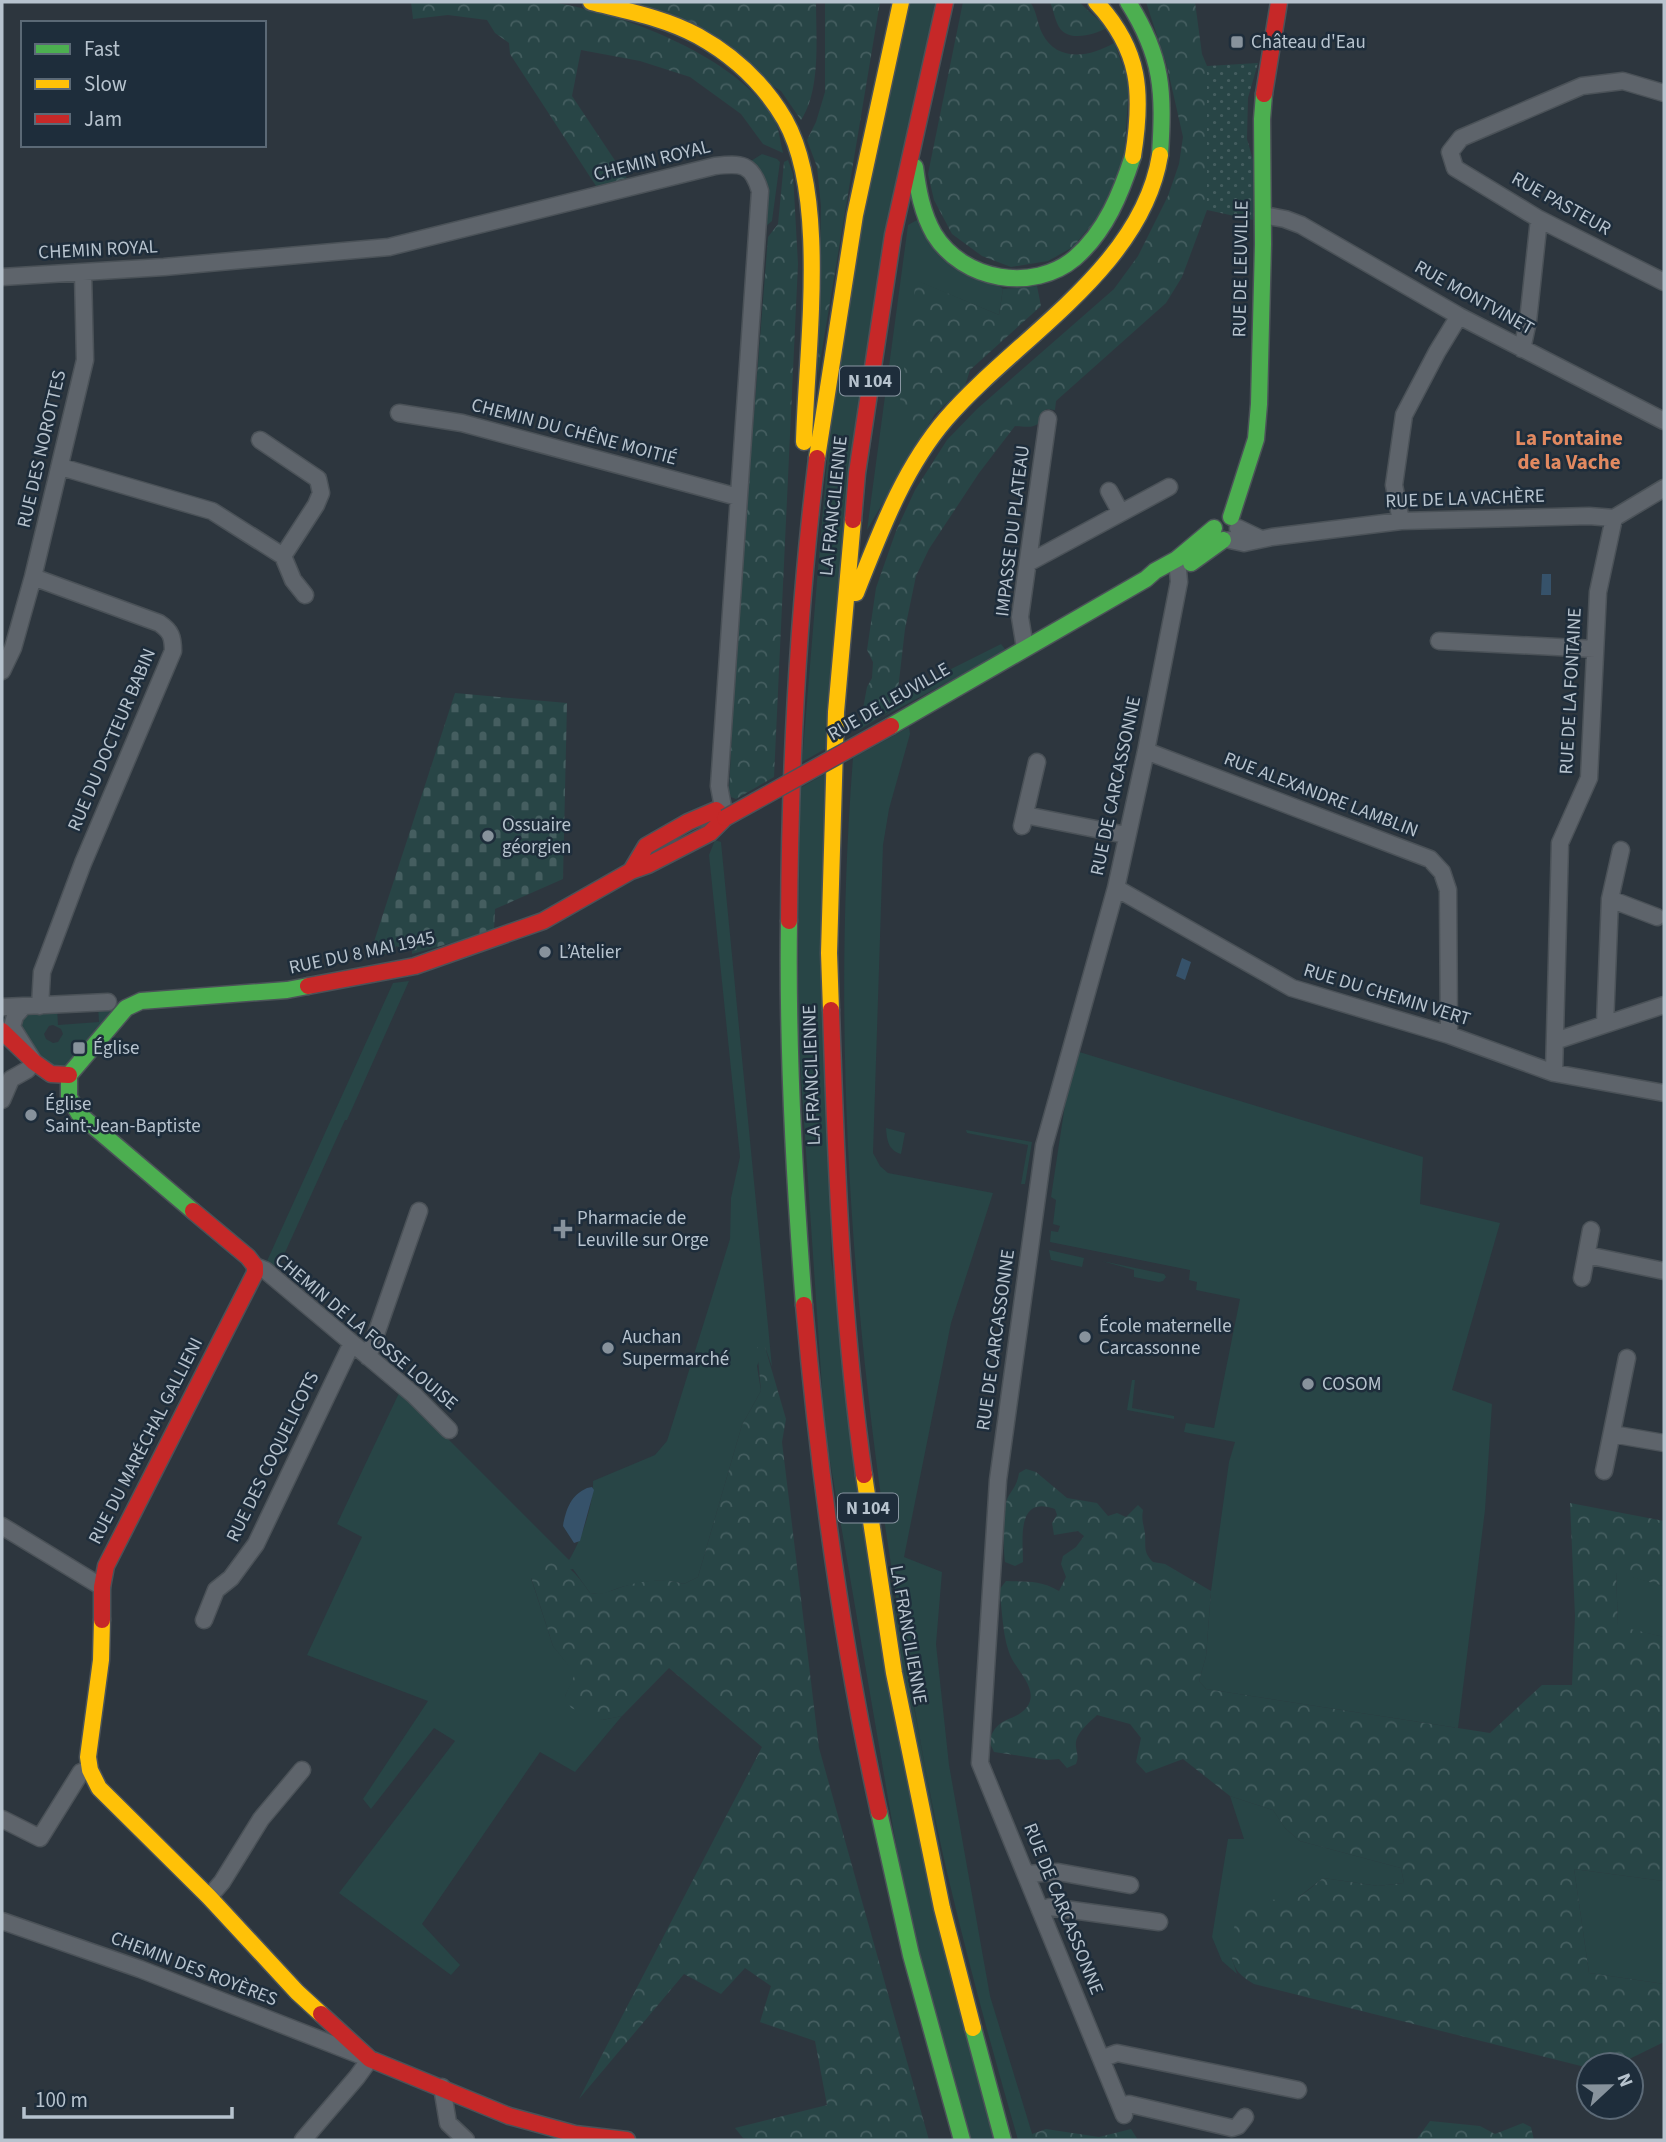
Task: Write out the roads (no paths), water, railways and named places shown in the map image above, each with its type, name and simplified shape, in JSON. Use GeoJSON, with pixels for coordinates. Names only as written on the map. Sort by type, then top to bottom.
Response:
{"type":"FeatureCollection","features":[{"type":"Feature","properties":{"kind":"main road"},"geometry":{"type":"LineString","coordinates":[[591,2],[671,26],[698,37],[719,50],[766,92],[788,124],[797,146],[807,184],[811,257],[799,579],[801,612]]}},
{"type":"Feature","properties":{"kind":"main road","name":"LA FRANCILIENNE"},"geometry":{"type":"LineString","coordinates":[[901,2],[849,244],[829,371],[801,612],[790,846],[789,1025],[796,1209],[812,1398],[835,1573],[865,1742],[922,1994],[962,2140]]}},
{"type":"Feature","properties":{"kind":"main road","name":"LA FRANCILIENNE"},"geometry":{"type":"LineString","coordinates":[[945,2],[894,232],[859,467],[844,622],[835,765],[831,1003],[837,1192],[852,1372],[874,1562],[905,1741],[930,1863],[1003,2140]]}},
{"type":"Feature","properties":{"kind":"main road"},"geometry":{"type":"LineString","coordinates":[[913,143],[918,192],[925,218],[936,237],[961,261],[989,274],[1016,279],[1044,275],[1074,258],[1099,233],[1119,200],[1133,162],[1139,131],[1139,90],[1129,51],[1112,20],[1096,2]]}},
{"type":"Feature","properties":{"kind":"main road","name":"RUE DE LEUVILLE"},"geometry":{"type":"LineString","coordinates":[[725,818],[1146,579],[1159,579],[1227,531],[1256,439],[1259,404],[1264,96],[1279,2]]}},
{"type":"Feature","properties":{"kind":"main road","name":"RUE DE LEUVILLE"},"geometry":{"type":"LineString","coordinates":[[1278,19],[1288,2]]}},
{"type":"Feature","properties":{"kind":"main road"},"geometry":{"type":"LineString","coordinates":[[844,622],[896,497],[920,454],[945,420],[971,392],[1086,286],[1130,232],[1144,203],[1153,179],[1164,125],[1159,74],[1151,45],[1132,5]]}},
{"type":"Feature","properties":{"kind":"main road","name":"RUE DU 8 MAI 1945"},"geometry":{"type":"LineString","coordinates":[[69,1075],[125,1008],[141,1001],[287,990],[415,966],[543,921],[631,871],[710,833],[725,818]]}},
{"type":"Feature","properties":{"kind":"main road"},"geometry":{"type":"LineString","coordinates":[[2,1031],[34,1062],[51,1074],[69,1075],[67,1094],[73,1107],[90,1125],[248,1257],[255,1266]]}},
{"type":"Feature","properties":{"kind":"main road","name":"RUE DU MARÉCHAL GALLIENI"},"geometry":{"type":"LineString","coordinates":[[90,1769],[88,1757],[100,1660],[102,1587],[106,1566],[255,1273],[255,1266]]}},
{"type":"Feature","properties":{"kind":"main road"},"geometry":{"type":"LineString","coordinates":[[90,1769],[99,1788],[112,1802],[297,1992],[370,2059],[509,2116],[575,2134],[627,2140]]}},
{"type":"Feature","properties":{"kind":"street","name":"RUE PASTEUR"},"geometry":{"type":"LineString","coordinates":[[1664,93],[1623,81],[1581,86],[1461,138],[1450,152],[1455,168],[1539,219],[1664,282]]}},
{"type":"Feature","properties":{"kind":"street","name":"CHEMIN ROYAL"},"geometry":{"type":"LineString","coordinates":[[2,277],[83,273],[389,247],[715,166],[742,165],[752,173],[760,191],[719,786],[725,818]]}},
{"type":"Feature","properties":{"kind":"street","name":"RUE MONTVINET"},"geometry":{"type":"LineString","coordinates":[[1263,215],[1301,225],[1459,316],[1664,421]]}},
{"type":"Feature","properties":{"kind":"street"},"geometry":{"type":"LineString","coordinates":[[1522,349],[1528,321],[1539,219]]}},
{"type":"Feature","properties":{"kind":"street","name":"RUE DES NOROTTES"},"geometry":{"type":"LineString","coordinates":[[2,671],[13,648],[33,577],[85,360],[83,273]]}},
{"type":"Feature","properties":{"kind":"street"},"geometry":{"type":"LineString","coordinates":[[1401,521],[1394,485],[1404,415],[1459,316]]}},
{"type":"Feature","properties":{"kind":"street","name":"CHEMIN DU CHÊNE MOITIÉ"},"geometry":{"type":"LineString","coordinates":[[399,413],[462,423],[738,497]]}},
{"type":"Feature","properties":{"kind":"street","name":"IMPASSE DU PLATEAU"},"geometry":{"type":"LineString","coordinates":[[1025,648],[1020,617],[1048,419]]}},
{"type":"Feature","properties":{"kind":"street"},"geometry":{"type":"LineString","coordinates":[[260,440],[318,479],[321,492],[317,506],[283,556]]}},
{"type":"Feature","properties":{"kind":"street"},"geometry":{"type":"LineString","coordinates":[[61,467],[212,511],[283,556],[293,580],[305,595]]}},
{"type":"Feature","properties":{"kind":"street"},"geometry":{"type":"LineString","coordinates":[[1028,563],[1169,487]]}},
{"type":"Feature","properties":{"kind":"street"},"geometry":{"type":"LineString","coordinates":[[1614,518],[1664,488]]}},
{"type":"Feature","properties":{"kind":"street"},"geometry":{"type":"LineString","coordinates":[[1109,491],[1121,513]]}},
{"type":"Feature","properties":{"kind":"street","name":"RUE DE LA VACHÈRE"},"geometry":{"type":"LineString","coordinates":[[1227,531],[1244,543],[1401,521],[1589,516],[1614,518]]}},
{"type":"Feature","properties":{"kind":"street","name":"RUE DE LA FONTAINE"},"geometry":{"type":"LineString","coordinates":[[1554,1073],[1560,843],[1589,778],[1598,592],[1614,518]]}},
{"type":"Feature","properties":{"kind":"street","name":"RUE DE CARCASSONNE"},"geometry":{"type":"LineString","coordinates":[[1177,565],[1179,582],[1116,888],[1044,1146],[998,1480],[980,1763],[1123,2110],[1129,2104],[1232,2128],[1238,2126],[1245,2117]]}},
{"type":"Feature","properties":{"kind":"street","name":"RUE DU DOCTEUR BABIN"},"geometry":{"type":"LineString","coordinates":[[32,1006],[42,971],[83,863],[173,651],[173,639],[169,630],[159,623],[33,577]]}},
{"type":"Feature","properties":{"kind":"street"},"geometry":{"type":"LineString","coordinates":[[1439,641],[1595,649]]}},
{"type":"Feature","properties":{"kind":"street","name":"RUE ALEXANDRE LAMBLIN"},"geometry":{"type":"LineString","coordinates":[[1146,751],[1430,859],[1441,872],[1448,890],[1449,1035]]}},
{"type":"Feature","properties":{"kind":"street"},"geometry":{"type":"LineString","coordinates":[[1037,762],[1023,820],[1126,835]]}},
{"type":"Feature","properties":{"kind":"street"},"geometry":{"type":"LineString","coordinates":[[1605,1024],[1610,899],[1621,850]]}},
{"type":"Feature","properties":{"kind":"street","name":"RUE DU CHEMIN VERT"},"geometry":{"type":"LineString","coordinates":[[1116,888],[1292,988],[1449,1035],[1554,1073],[1664,1093]]}},
{"type":"Feature","properties":{"kind":"street"},"geometry":{"type":"LineString","coordinates":[[1610,899],[1657,918]]}},
{"type":"Feature","properties":{"kind":"street"},"geometry":{"type":"LineString","coordinates":[[2,1007],[108,1002]]}},
{"type":"Feature","properties":{"kind":"street"},"geometry":{"type":"LineString","coordinates":[[1555,1041],[1664,1004]]}},
{"type":"Feature","properties":{"kind":"street"},"geometry":{"type":"LineString","coordinates":[[2,1100],[11,1079],[27,1070],[34,1062],[12,1027],[15,1016],[32,1006]]}},
{"type":"Feature","properties":{"kind":"street"},"geometry":{"type":"LineString","coordinates":[[368,1357],[419,1212]]}},
{"type":"Feature","properties":{"kind":"street"},"geometry":{"type":"LineString","coordinates":[[1582,1278],[1591,1230]]}},
{"type":"Feature","properties":{"kind":"street"},"geometry":{"type":"LineString","coordinates":[[1587,1255],[1664,1271]]}},
{"type":"Feature","properties":{"kind":"street","name":"CHEMIN DE LA FOSSE LOUISE"},"geometry":{"type":"LineString","coordinates":[[255,1266],[265,1270],[414,1395],[449,1430]]}},
{"type":"Feature","properties":{"kind":"street","name":"RUE DES COQUELICOTS"},"geometry":{"type":"LineString","coordinates":[[204,1620],[216,1590],[231,1578],[256,1544],[352,1343]]}},
{"type":"Feature","properties":{"kind":"street"},"geometry":{"type":"LineString","coordinates":[[1604,1471],[1627,1358]]}},
{"type":"Feature","properties":{"kind":"street"},"geometry":{"type":"LineString","coordinates":[[1612,1434],[1664,1444]]}},
{"type":"Feature","properties":{"kind":"street"},"geometry":{"type":"LineString","coordinates":[[2,1526],[102,1587]]}},
{"type":"Feature","properties":{"kind":"street"},"geometry":{"type":"LineString","coordinates":[[2,1819],[40,1838],[80,1772],[90,1769]]}},
{"type":"Feature","properties":{"kind":"street"},"geometry":{"type":"LineString","coordinates":[[208,1898],[222,1882],[261,1818],[302,1770]]}},
{"type":"Feature","properties":{"kind":"street"},"geometry":{"type":"LineString","coordinates":[[1026,1874],[1058,1872],[1130,1885]]}},
{"type":"Feature","properties":{"kind":"street"},"geometry":{"type":"LineString","coordinates":[[1040,1910],[1050,1907],[1158,1922]]}},
{"type":"Feature","properties":{"kind":"street","name":"CHEMIN DES ROYÈRES"},"geometry":{"type":"LineString","coordinates":[[2,1921],[140,1969],[370,2059]]}},
{"type":"Feature","properties":{"kind":"street"},"geometry":{"type":"LineString","coordinates":[[1101,2059],[1117,2053],[1298,2090]]}},
{"type":"Feature","properties":{"kind":"street"},"geometry":{"type":"LineString","coordinates":[[303,2140],[370,2059]]}},
{"type":"Feature","properties":{"kind":"street"},"geometry":{"type":"LineString","coordinates":[[442,2087],[448,2123],[466,2140]]}},
{"type":"Feature","properties":{"kind":"water"},"geometry":{"type":"Polygon","coordinates":[[[1542,574],[1551,574],[1551,595],[1541,595],[1542,574]]]}},
{"type":"Feature","properties":{"kind":"water"},"geometry":{"type":"Polygon","coordinates":[[[1182,958],[1191,962],[1185,980],[1176,976],[1182,958]]]}},
{"type":"Feature","properties":{"kind":"water"},"geometry":{"type":"Polygon","coordinates":[[[592,1487],[594,1490],[580,1541],[574,1543],[563,1526],[564,1520],[573,1499],[592,1487]]]}},
{"type":"Feature","properties":{"kind":"place","name":"Château d'Eau"},"geometry":{"type":"Point","coordinates":[1237,42]}},
{"type":"Feature","properties":{"kind":"place","name":"Ossuaire géorgien"},"geometry":{"type":"Point","coordinates":[488,836]}},
{"type":"Feature","properties":{"kind":"place","name":"L’Atelier"},"geometry":{"type":"Point","coordinates":[545,952]}},
{"type":"Feature","properties":{"kind":"place","name":"Église"},"geometry":{"type":"Point","coordinates":[79,1048]}},
{"type":"Feature","properties":{"kind":"place","name":"Église Saint-Jean-Baptiste"},"geometry":{"type":"Point","coordinates":[31,1115]}},
{"type":"Feature","properties":{"kind":"place","name":"Pharmacie de Leuville sur Orge"},"geometry":{"type":"Point","coordinates":[563,1229]}},
{"type":"Feature","properties":{"kind":"place","name":"École maternelle Carcassonne"},"geometry":{"type":"Point","coordinates":[1085,1337]}},
{"type":"Feature","properties":{"kind":"place","name":"Auchan Supermarché"},"geometry":{"type":"Point","coordinates":[608,1348]}},
{"type":"Feature","properties":{"kind":"place","name":"COSOM"},"geometry":{"type":"Point","coordinates":[1308,1384]}},
{"type":"Feature","properties":{"kind":"district","name":"La Fontaine de la Vache"},"geometry":{"type":"Point","coordinates":[1569,450]}}]}
